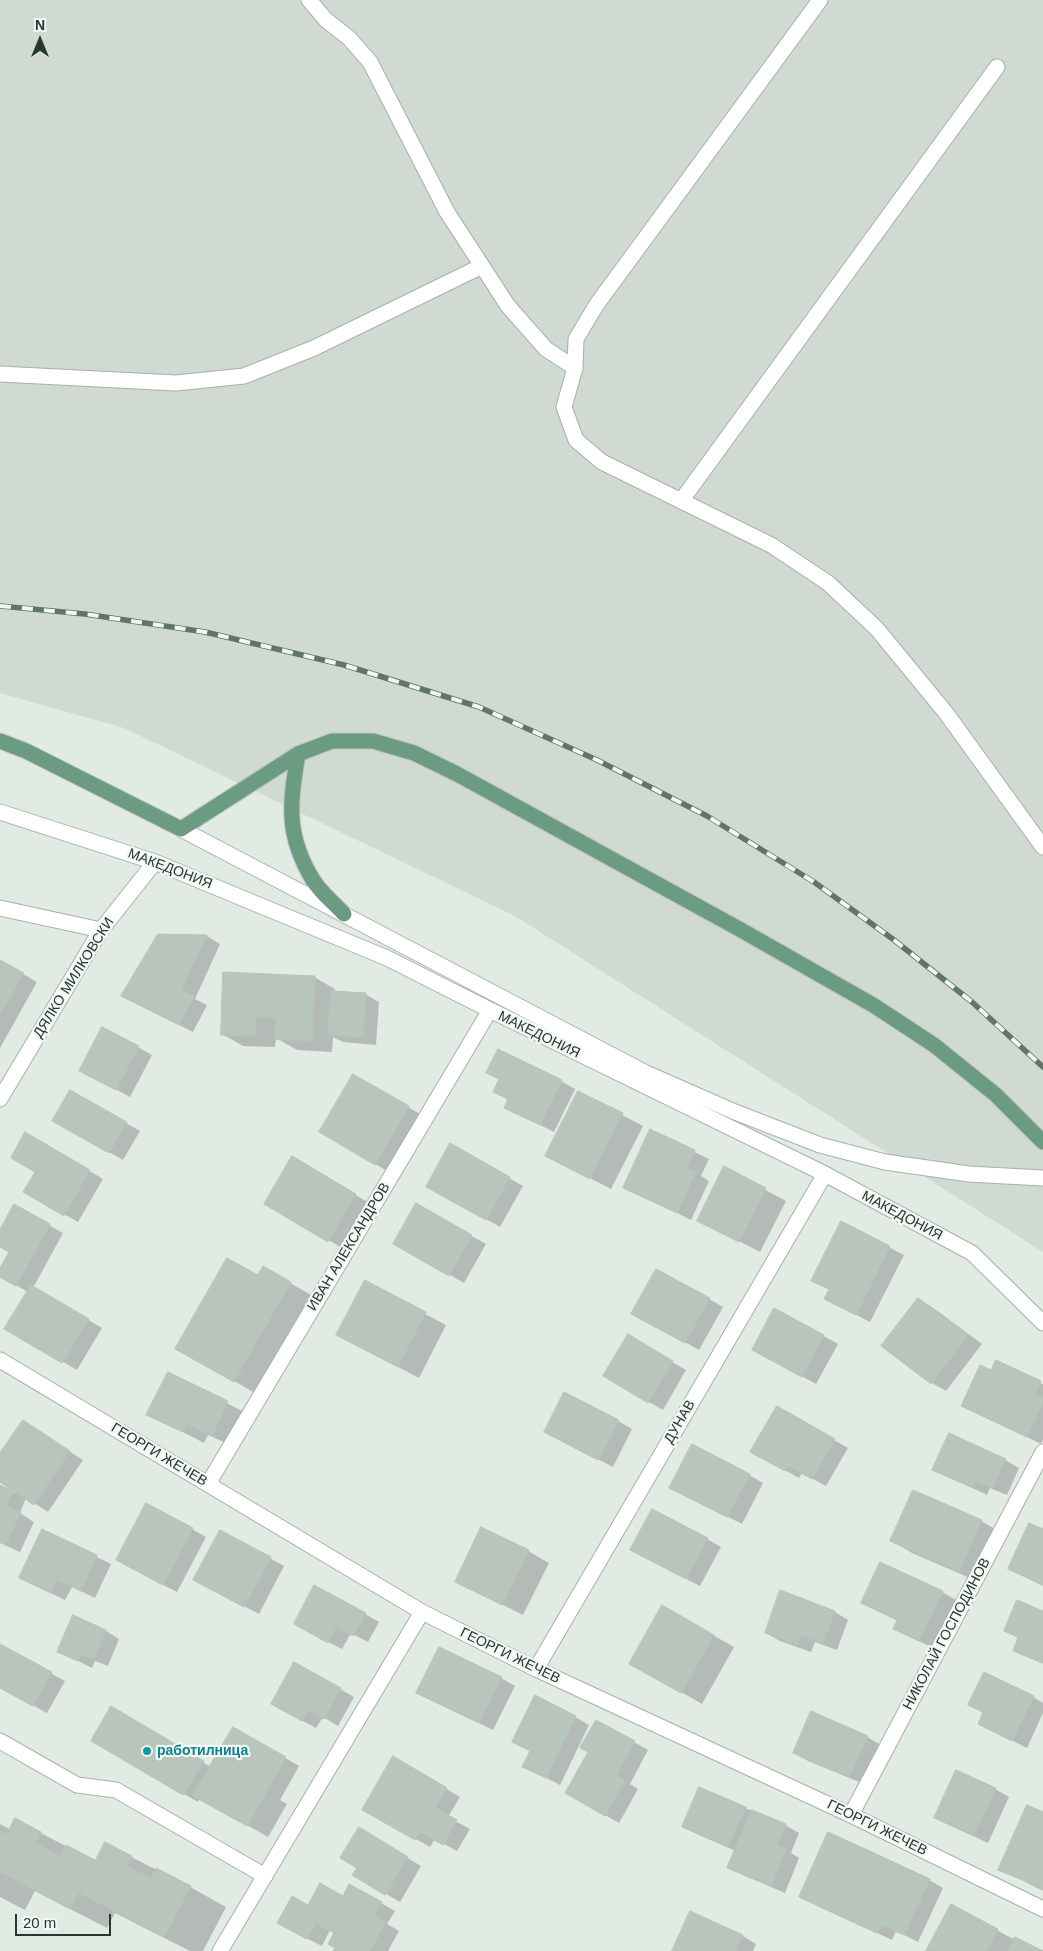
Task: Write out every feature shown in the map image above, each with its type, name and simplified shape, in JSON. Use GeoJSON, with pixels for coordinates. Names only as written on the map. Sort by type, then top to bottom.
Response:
{"type":"FeatureCollection","features":[{"type":"Feature","properties":{"kind":"main road"},"geometry":{"type":"LineString","coordinates":[[0,741],[26,751],[181,828],[298,754],[332,741],[372,741],[414,753],[456,774],[741,930],[873,1005],[934,1045],[996,1095],[1043,1142]]}},
{"type":"Feature","properties":{"kind":"main road"},"geometry":{"type":"LineString","coordinates":[[298,754],[291,796],[291,824],[299,851],[313,881],[344,914]]}},
{"type":"Feature","properties":{"kind":"street"},"geometry":{"type":"LineString","coordinates":[[309,0],[326,20],[349,38],[370,62],[447,212],[508,306],[546,349],[575,368]]}},
{"type":"Feature","properties":{"kind":"street"},"geometry":{"type":"LineString","coordinates":[[820,0],[597,304],[576,339],[575,368],[564,407],[576,440],[602,462],[771,545],[828,583],[870,622],[946,713],[1043,847]]}},
{"type":"Feature","properties":{"kind":"street"},"geometry":{"type":"LineString","coordinates":[[681,501],[997,67]]}},
{"type":"Feature","properties":{"kind":"street"},"geometry":{"type":"LineString","coordinates":[[0,374],[176,383],[244,376],[314,348],[482,266]]}},
{"type":"Feature","properties":{"kind":"street","name":"МАКЕДОНИЯ"},"geometry":{"type":"LineString","coordinates":[[0,812],[155,862],[387,958],[825,1174],[972,1253],[1043,1323]]}},
{"type":"Feature","properties":{"kind":"street"},"geometry":{"type":"LineString","coordinates":[[181,828],[644,1072],[735,1112],[820,1145],[885,1162],[969,1174],[1043,1178]]}},
{"type":"Feature","properties":{"kind":"street","name":"ДЯЛКО МИЛКОВСКИ"},"geometry":{"type":"LineString","coordinates":[[0,1099],[101,930],[155,862]]}},
{"type":"Feature","properties":{"kind":"street"},"geometry":{"type":"LineString","coordinates":[[0,908],[101,930]]}},
{"type":"Feature","properties":{"kind":"street","name":"ИВАН АЛЕКСАНДРОВ"},"geometry":{"type":"LineString","coordinates":[[208,1484],[490,1010]]}},
{"type":"Feature","properties":{"kind":"street","name":"ДУНАВ"},"geometry":{"type":"LineString","coordinates":[[536,1669],[825,1174]]}},
{"type":"Feature","properties":{"kind":"street","name":"ГЕОРГИ ЖЕЧЕВ"},"geometry":{"type":"LineString","coordinates":[[0,1360],[422,1612],[536,1669],[851,1815],[1043,1909]]}},
{"type":"Feature","properties":{"kind":"street","name":"НИКОЛАЙ ГОСПОДИНОВ"},"geometry":{"type":"LineString","coordinates":[[851,1815],[1043,1452]]}},
{"type":"Feature","properties":{"kind":"street"},"geometry":{"type":"LineString","coordinates":[[220,1951],[422,1612]]}},
{"type":"Feature","properties":{"kind":"street"},"geometry":{"type":"LineString","coordinates":[[0,1741],[77,1785],[116,1790],[265,1876]]}},
{"type":"Feature","properties":{"kind":"shaded area"},"geometry":{"type":"Polygon","coordinates":[[[0,0],[1043,0],[1043,1252],[515,916],[124,728],[0,693],[0,0]]]}},
{"type":"Feature","properties":{"kind":"building"},"geometry":{"type":"Polygon","coordinates":[[[158,934],[207,935],[181,990],[194,996],[179,1025],[121,996],[158,934]]]}},
{"type":"Feature","properties":{"kind":"building"},"geometry":{"type":"Polygon","coordinates":[[[0,960],[24,973],[0,1015],[0,960]]]}},
{"type":"Feature","properties":{"kind":"building"},"geometry":{"type":"Polygon","coordinates":[[[223,972],[267,974],[265,1017],[256,1017],[255,1036],[221,1035],[223,972]]]}},
{"type":"Feature","properties":{"kind":"building"},"geometry":{"type":"Polygon","coordinates":[[[267,974],[315,976],[312,1041],[275,1039],[276,1018],[265,1017],[267,974]]]}},
{"type":"Feature","properties":{"kind":"building"},"geometry":{"type":"Polygon","coordinates":[[[331,991],[366,993],[363,1037],[328,1035],[331,991]]]}},
{"type":"Feature","properties":{"kind":"building"},"geometry":{"type":"Polygon","coordinates":[[[102,1027],[139,1046],[116,1090],[79,1071],[102,1027]]]}},
{"type":"Feature","properties":{"kind":"building"},"geometry":{"type":"Polygon","coordinates":[[[498,1049],[562,1080],[540,1125],[504,1108],[508,1099],[493,1092],[499,1079],[486,1073],[498,1049]]]}},
{"type":"Feature","properties":{"kind":"building"},"geometry":{"type":"Polygon","coordinates":[[[353,1074],[409,1106],[375,1165],[319,1132],[353,1074]]]}},
{"type":"Feature","properties":{"kind":"building"},"geometry":{"type":"Polygon","coordinates":[[[70,1090],[127,1122],[109,1153],[52,1121],[70,1090]]]}},
{"type":"Feature","properties":{"kind":"building"},"geometry":{"type":"Polygon","coordinates":[[[578,1091],[623,1113],[590,1179],[545,1156],[578,1091]]]}},
{"type":"Feature","properties":{"kind":"building"},"geometry":{"type":"Polygon","coordinates":[[[650,1129],[695,1150],[687,1168],[696,1172],[677,1213],[623,1188],[650,1129]]]}},
{"type":"Feature","properties":{"kind":"building"},"geometry":{"type":"Polygon","coordinates":[[[25,1132],[90,1170],[64,1216],[23,1192],[35,1172],[11,1158],[25,1132]]]}},
{"type":"Feature","properties":{"kind":"building"},"geometry":{"type":"Polygon","coordinates":[[[450,1143],[510,1177],[486,1220],[426,1187],[450,1143]]]}},
{"type":"Feature","properties":{"kind":"building"},"geometry":{"type":"Polygon","coordinates":[[[292,1156],[356,1194],[328,1242],[264,1204],[292,1156]]]}},
{"type":"Feature","properties":{"kind":"building"},"geometry":{"type":"Polygon","coordinates":[[[724,1166],[766,1188],[739,1242],[697,1221],[724,1166]]]}},
{"type":"Feature","properties":{"kind":"building"},"geometry":{"type":"Polygon","coordinates":[[[416,1203],[472,1235],[449,1276],[393,1244],[416,1203]]]}},
{"type":"Feature","properties":{"kind":"building"},"geometry":{"type":"Polygon","coordinates":[[[14,1204],[50,1224],[16,1286],[0,1277],[0,1268],[9,1252],[0,1247],[0,1230],[14,1204]]]}},
{"type":"Feature","properties":{"kind":"building"},"geometry":{"type":"Polygon","coordinates":[[[841,1221],[890,1246],[856,1315],[824,1299],[829,1289],[811,1281],[841,1221]]]}},
{"type":"Feature","properties":{"kind":"building"},"geometry":{"type":"Polygon","coordinates":[[[227,1258],[258,1275],[263,1266],[291,1282],[257,1341],[199,1307],[227,1258]]]}},
{"type":"Feature","properties":{"kind":"building"},"geometry":{"type":"Polygon","coordinates":[[[656,1269],[710,1298],[685,1343],[631,1314],[656,1269]]]}},
{"type":"Feature","properties":{"kind":"building"},"geometry":{"type":"Polygon","coordinates":[[[365,1280],[426,1312],[398,1367],[336,1335],[365,1280]]]}},
{"type":"Feature","properties":{"kind":"building"},"geometry":{"type":"Polygon","coordinates":[[[31,1285],[89,1319],[62,1363],[4,1329],[31,1285]]]}},
{"type":"Feature","properties":{"kind":"building"},"geometry":{"type":"Polygon","coordinates":[[[918,1298],[968,1335],[931,1384],[881,1346],[918,1298]]]}},
{"type":"Feature","properties":{"kind":"building"},"geometry":{"type":"Polygon","coordinates":[[[199,1307],[257,1341],[234,1382],[175,1349],[199,1307]]]}},
{"type":"Feature","properties":{"kind":"building"},"geometry":{"type":"Polygon","coordinates":[[[774,1308],[824,1335],[802,1377],[752,1350],[774,1308]]]}},
{"type":"Feature","properties":{"kind":"building"},"geometry":{"type":"Polygon","coordinates":[[[628,1334],[673,1361],[648,1403],[603,1376],[628,1334]]]}},
{"type":"Feature","properties":{"kind":"building"},"geometry":{"type":"Polygon","coordinates":[[[996,1360],[1041,1381],[1035,1394],[1043,1397],[1043,1402],[1027,1437],[961,1406],[980,1365],[991,1370],[996,1360]]]}},
{"type":"Feature","properties":{"kind":"building"},"geometry":{"type":"Polygon","coordinates":[[[168,1372],[228,1401],[212,1436],[187,1424],[183,1432],[146,1415],[168,1372]]]}},
{"type":"Feature","properties":{"kind":"building"},"geometry":{"type":"Polygon","coordinates":[[[564,1392],[619,1420],[598,1460],[544,1432],[564,1392]]]}},
{"type":"Feature","properties":{"kind":"building"},"geometry":{"type":"Polygon","coordinates":[[[777,1406],[835,1439],[812,1479],[788,1466],[785,1471],[750,1452],[777,1406]]]}},
{"type":"Feature","properties":{"kind":"building"},"geometry":{"type":"Polygon","coordinates":[[[23,1420],[70,1451],[34,1505],[0,1482],[0,1453],[23,1420]]]}},
{"type":"Feature","properties":{"kind":"building"},"geometry":{"type":"Polygon","coordinates":[[[949,1433],[1006,1459],[992,1488],[976,1481],[973,1488],[932,1470],[949,1433]]]}},
{"type":"Feature","properties":{"kind":"building"},"geometry":{"type":"Polygon","coordinates":[[[692,1444],[750,1474],[727,1517],[669,1488],[692,1444]]]}},
{"type":"Feature","properties":{"kind":"building"},"geometry":{"type":"Polygon","coordinates":[[[0,1485],[13,1491],[6,1506],[21,1512],[6,1545],[0,1542],[0,1485]]]}},
{"type":"Feature","properties":{"kind":"building"},"geometry":{"type":"Polygon","coordinates":[[[913,1490],[982,1520],[959,1572],[890,1541],[913,1490]]]}},
{"type":"Feature","properties":{"kind":"building"},"geometry":{"type":"Polygon","coordinates":[[[146,1503],[193,1528],[163,1585],[116,1560],[146,1503]]]}},
{"type":"Feature","properties":{"kind":"building"},"geometry":{"type":"Polygon","coordinates":[[[652,1509],[708,1538],[686,1579],[630,1550],[652,1509]]]}},
{"type":"Feature","properties":{"kind":"building"},"geometry":{"type":"Polygon","coordinates":[[[1029,1523],[1043,1529],[1043,1585],[1008,1569],[1029,1523]]]}},
{"type":"Feature","properties":{"kind":"building"},"geometry":{"type":"Polygon","coordinates":[[[481,1527],[529,1550],[502,1605],[455,1582],[481,1527]]]}},
{"type":"Feature","properties":{"kind":"building"},"geometry":{"type":"Polygon","coordinates":[[[42,1529],[97,1555],[81,1591],[57,1580],[51,1593],[19,1578],[42,1529]]]}},
{"type":"Feature","properties":{"kind":"building"},"geometry":{"type":"Polygon","coordinates":[[[220,1530],[271,1557],[244,1607],[193,1580],[220,1530]]]}},
{"type":"Feature","properties":{"kind":"building"},"geometry":{"type":"Polygon","coordinates":[[[880,1562],[943,1591],[919,1641],[893,1629],[897,1620],[861,1603],[880,1562]]]}},
{"type":"Feature","properties":{"kind":"building"},"geometry":{"type":"Polygon","coordinates":[[[314,1585],[366,1613],[353,1636],[336,1627],[328,1643],[294,1624],[314,1585]]]}},
{"type":"Feature","properties":{"kind":"building"},"geometry":{"type":"Polygon","coordinates":[[[780,1590],[835,1611],[823,1643],[801,1635],[797,1645],[765,1633],[780,1590]]]}},
{"type":"Feature","properties":{"kind":"building"},"geometry":{"type":"Polygon","coordinates":[[[1017,1600],[1043,1611],[1043,1663],[1013,1651],[1018,1637],[1004,1631],[1017,1600]]]}},
{"type":"Feature","properties":{"kind":"building"},"geometry":{"type":"Polygon","coordinates":[[[662,1605],[714,1635],[681,1693],[629,1664],[662,1605]]]}},
{"type":"Feature","properties":{"kind":"building"},"geometry":{"type":"Polygon","coordinates":[[[73,1615],[106,1630],[94,1659],[81,1654],[78,1661],[57,1652],[73,1615]]]}},
{"type":"Feature","properties":{"kind":"building"},"geometry":{"type":"Polygon","coordinates":[[[0,1644],[52,1672],[33,1706],[0,1688],[0,1644]]]}},
{"type":"Feature","properties":{"kind":"building"},"geometry":{"type":"Polygon","coordinates":[[[439,1647],[502,1677],[479,1723],[416,1693],[439,1647]]]}},
{"type":"Feature","properties":{"kind":"building"},"geometry":{"type":"Polygon","coordinates":[[[294,1662],[341,1688],[324,1719],[308,1710],[302,1721],[271,1704],[294,1662]]]}},
{"type":"Feature","properties":{"kind":"building"},"geometry":{"type":"Polygon","coordinates":[[[984,1672],[1034,1696],[1012,1741],[978,1724],[983,1712],[968,1705],[984,1672]]]}},
{"type":"Feature","properties":{"kind":"building"},"geometry":{"type":"Polygon","coordinates":[[[535,1695],[576,1716],[546,1778],[522,1767],[530,1751],[512,1742],[535,1695]]]}},
{"type":"Feature","properties":{"kind":"building","name":"работилница"},"geometry":{"type":"Polygon","coordinates":[[[111,1706],[204,1761],[183,1795],[91,1741],[111,1706]]]}},
{"type":"Feature","properties":{"kind":"building"},"geometry":{"type":"Polygon","coordinates":[[[811,1711],[868,1736],[849,1777],[793,1753],[811,1711]]]}},
{"type":"Feature","properties":{"kind":"building"},"geometry":{"type":"Polygon","coordinates":[[[596,1720],[635,1741],[616,1775],[625,1780],[605,1816],[565,1793],[588,1752],[580,1748],[596,1720]]]}},
{"type":"Feature","properties":{"kind":"building"},"geometry":{"type":"Polygon","coordinates":[[[233,1727],[286,1757],[267,1791],[213,1761],[233,1727]]]}},
{"type":"Feature","properties":{"kind":"building"},"geometry":{"type":"Polygon","coordinates":[[[393,1756],[447,1788],[435,1808],[457,1820],[443,1845],[420,1832],[415,1840],[362,1810],[393,1756]]]}},
{"type":"Feature","properties":{"kind":"building"},"geometry":{"type":"Polygon","coordinates":[[[213,1761],[267,1791],[247,1826],[193,1796],[213,1761]]]}},
{"type":"Feature","properties":{"kind":"building"},"geometry":{"type":"Polygon","coordinates":[[[956,1770],[996,1788],[974,1836],[934,1818],[956,1770]]]}},
{"type":"Feature","properties":{"kind":"building"},"geometry":{"type":"Polygon","coordinates":[[[699,1787],[746,1807],[728,1847],[682,1827],[699,1787]]]}},
{"type":"Feature","properties":{"kind":"building"},"geometry":{"type":"Polygon","coordinates":[[[1027,1805],[1043,1812],[1043,1854],[1030,1883],[998,1870],[1027,1805]]]}},
{"type":"Feature","properties":{"kind":"building"},"geometry":{"type":"Polygon","coordinates":[[[752,1810],[786,1824],[777,1845],[786,1849],[771,1886],[727,1868],[752,1810]]]}},
{"type":"Feature","properties":{"kind":"building"},"geometry":{"type":"Polygon","coordinates":[[[15,1818],[41,1832],[36,1843],[60,1856],[66,1845],[95,1860],[70,1909],[0,1872],[0,1849],[15,1818]]]}},
{"type":"Feature","properties":{"kind":"building"},"geometry":{"type":"Polygon","coordinates":[[[359,1827],[408,1857],[385,1895],[352,1875],[357,1868],[340,1858],[359,1827]]]}},
{"type":"Feature","properties":{"kind":"building"},"geometry":{"type":"Polygon","coordinates":[[[0,1831],[7,1835],[0,1849],[0,1831]]]}},
{"type":"Feature","properties":{"kind":"building"},"geometry":{"type":"Polygon","coordinates":[[[828,1832],[874,1853],[844,1918],[799,1897],[828,1832]]]}},
{"type":"Feature","properties":{"kind":"building"},"geometry":{"type":"Polygon","coordinates":[[[105,1842],[132,1856],[127,1866],[151,1878],[156,1868],[191,1886],[164,1937],[79,1893],[105,1842]]]}},
{"type":"Feature","properties":{"kind":"building"},"geometry":{"type":"Polygon","coordinates":[[[874,1853],[930,1879],[904,1935],[881,1925],[877,1933],[844,1918],[874,1853]]]}},
{"type":"Feature","properties":{"kind":"building"},"geometry":{"type":"Polygon","coordinates":[[[1043,1854],[1043,1889],[1030,1883],[1043,1854]]]}},
{"type":"Feature","properties":{"kind":"building"},"geometry":{"type":"Polygon","coordinates":[[[320,1883],[343,1896],[349,1884],[382,1902],[374,1915],[386,1922],[370,1951],[333,1951],[335,1948],[328,1944],[334,1933],[316,1923],[307,1939],[277,1923],[292,1896],[308,1905],[320,1883]]]}},
{"type":"Feature","properties":{"kind":"building"},"geometry":{"type":"Polygon","coordinates":[[[951,1904],[998,1929],[987,1951],[926,1951],[951,1904]]]}},
{"type":"Feature","properties":{"kind":"building"},"geometry":{"type":"Polygon","coordinates":[[[690,1911],[743,1935],[736,1951],[672,1951],[690,1911]]]}},
{"type":"Feature","properties":{"kind":"building"},"geometry":{"type":"Polygon","coordinates":[[[1015,1937],[1043,1951],[1008,1951],[1015,1937]]]}},
{"type":"Feature","properties":{"kind":"railway"},"geometry":{"type":"LineString","coordinates":[[0,606],[85,614],[205,632],[344,665],[479,707],[597,760],[707,816],[814,882],[894,940],[972,1002],[1043,1067]]}},
{"type":"Feature","properties":{"kind":"place","name":"работилница"},"geometry":{"type":"Point","coordinates":[147,1751]}}]}
